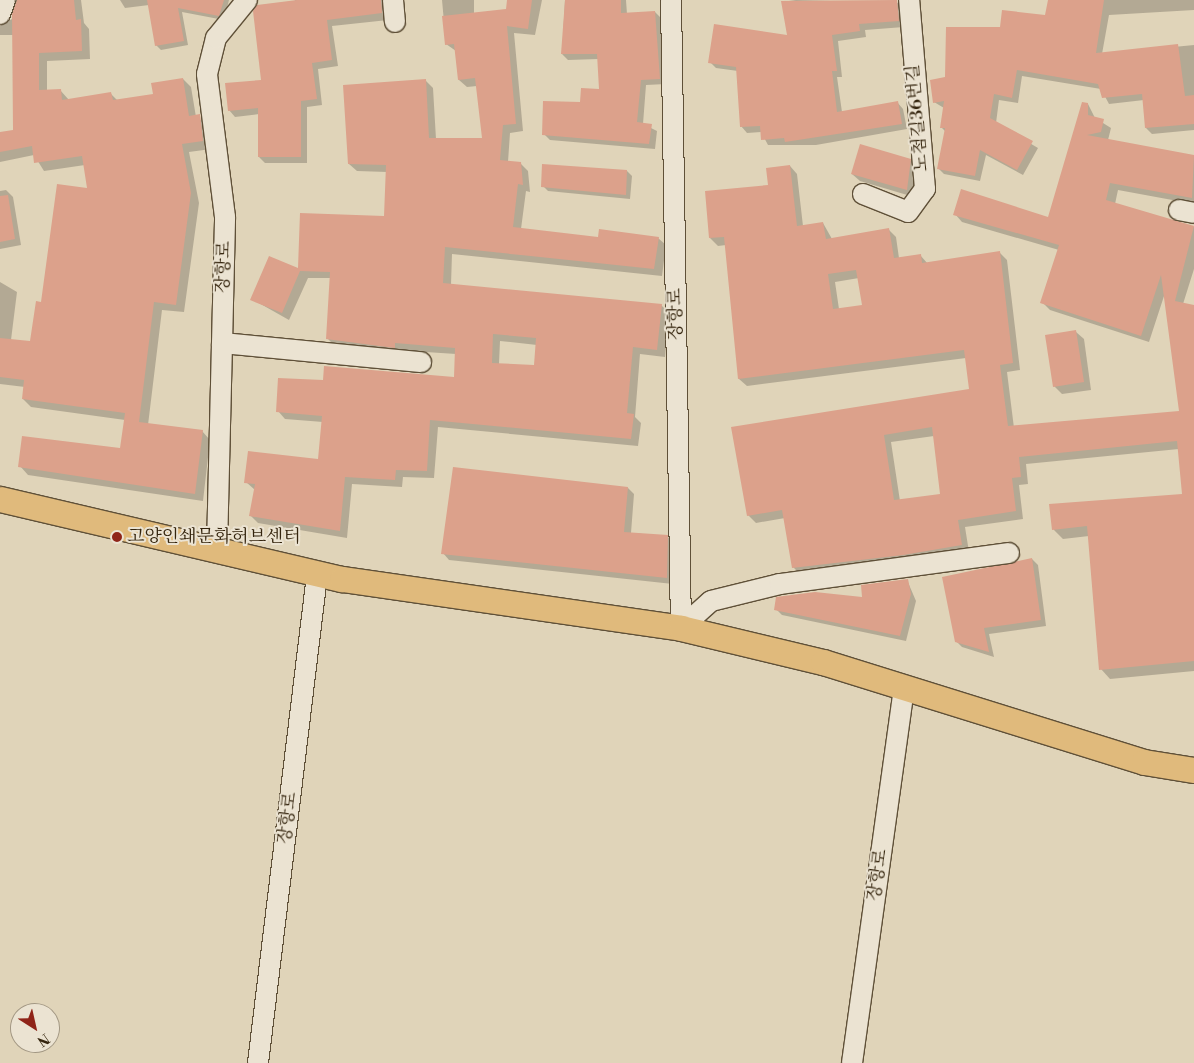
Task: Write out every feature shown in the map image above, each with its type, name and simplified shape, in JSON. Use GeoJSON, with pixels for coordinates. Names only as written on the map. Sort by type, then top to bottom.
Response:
{"type":"FeatureCollection","features":[{"type":"Feature","properties":{"kind":"main road"},"geometry":{"type":"LineString","coordinates":[[0,499],[217,548],[317,573],[681,628],[823,662],[1144,762],[1194,770]]}},
{"type":"Feature","properties":{"kind":"street"},"geometry":{"type":"LineString","coordinates":[[0,14],[5,0]]}},
{"type":"Feature","properties":{"kind":"street","name":"장항로"},"geometry":{"type":"LineString","coordinates":[[217,548],[225,217],[207,74],[216,38],[247,0]]}},
{"type":"Feature","properties":{"kind":"street"},"geometry":{"type":"LineString","coordinates":[[393,0],[395,22]]}},
{"type":"Feature","properties":{"kind":"street","name":"장항로"},"geometry":{"type":"LineString","coordinates":[[671,0],[681,628]]}},
{"type":"Feature","properties":{"kind":"street","name":"노첨길36번길"},"geometry":{"type":"LineString","coordinates":[[863,194],[908,212],[924,189],[909,0]]}},
{"type":"Feature","properties":{"kind":"street"},"geometry":{"type":"LineString","coordinates":[[222,344],[421,362]]}},
{"type":"Feature","properties":{"kind":"street"},"geometry":{"type":"LineString","coordinates":[[681,628],[711,601],[780,584],[1009,553]]}},
{"type":"Feature","properties":{"kind":"street","name":"장항로"},"geometry":{"type":"LineString","coordinates":[[258,1063],[317,573]]}},
{"type":"Feature","properties":{"kind":"street","name":"장항로"},"geometry":{"type":"LineString","coordinates":[[852,1063],[904,688]]}},
{"type":"Feature","properties":{"kind":"building"},"geometry":{"type":"Polygon","coordinates":[[[17,0],[74,0],[76,20],[81,19],[82,51],[39,53],[39,90],[61,89],[62,100],[111,92],[113,100],[153,94],[151,83],[183,78],[189,116],[200,114],[203,141],[182,144],[191,193],[176,305],[154,302],[139,422],[203,430],[195,494],[18,467],[22,436],[120,448],[125,413],[22,399],[24,380],[0,377],[0,338],[30,341],[36,301],[41,302],[57,184],[87,188],[82,156],[34,163],[32,146],[0,152],[0,132],[13,130],[12,14],[17,0]]]}},
{"type":"Feature","properties":{"kind":"building"},"geometry":{"type":"Polygon","coordinates":[[[147,0],[224,0],[219,16],[178,8],[184,41],[155,46],[147,0]]]}},
{"type":"Feature","properties":{"kind":"building"},"geometry":{"type":"Polygon","coordinates":[[[297,0],[381,0],[382,13],[327,20],[332,60],[312,63],[317,99],[301,101],[301,157],[258,157],[258,108],[228,111],[225,83],[261,80],[253,11],[257,5],[297,0]]]}},
{"type":"Feature","properties":{"kind":"building"},"geometry":{"type":"Polygon","coordinates":[[[507,0],[532,0],[528,29],[507,26],[516,124],[503,125],[500,160],[521,162],[523,185],[518,184],[513,227],[598,237],[599,229],[659,237],[654,269],[445,247],[443,283],[662,304],[657,350],[633,347],[627,413],[634,414],[631,439],[430,420],[427,471],[396,470],[395,480],[345,477],[340,531],[249,516],[255,484],[244,483],[248,451],[318,459],[322,416],[276,412],[278,378],[323,380],[324,366],[454,377],[455,348],[395,343],[395,348],[326,339],[330,272],[300,271],[282,313],[250,300],[269,256],[298,268],[300,213],[384,216],[386,165],[348,164],[343,85],[426,79],[429,138],[482,138],[475,78],[458,80],[454,44],[445,45],[442,16],[506,9],[507,0]],[[493,334],[492,363],[534,365],[536,338],[493,334]]]}},
{"type":"Feature","properties":{"kind":"building"},"geometry":{"type":"Polygon","coordinates":[[[565,0],[621,0],[621,13],[655,11],[660,79],[641,80],[637,122],[652,124],[649,144],[542,135],[543,101],[580,102],[581,88],[599,89],[597,54],[561,54],[565,0]]]}},
{"type":"Feature","properties":{"kind":"building"},"geometry":{"type":"Polygon","coordinates":[[[897,0],[899,21],[859,24],[860,31],[832,35],[837,71],[832,71],[837,112],[898,101],[902,124],[785,142],[784,138],[761,140],[760,126],[740,127],[736,67],[708,63],[714,24],[787,35],[781,1],[897,0]]]}},
{"type":"Feature","properties":{"kind":"building"},"geometry":{"type":"Polygon","coordinates":[[[1048,0],[1104,0],[1096,53],[1178,44],[1185,96],[1194,95],[1194,124],[1145,128],[1142,94],[1102,98],[1098,84],[1017,70],[1012,98],[994,94],[990,118],[1033,141],[1017,170],[980,150],[975,176],[937,169],[945,128],[940,128],[944,101],[933,103],[930,80],[945,77],[946,27],[1000,27],[1002,10],[1045,15],[1048,0]]]}},
{"type":"Feature","properties":{"kind":"building"},"geometry":{"type":"Polygon","coordinates":[[[1082,102],[1088,103],[1088,115],[1104,119],[1101,132],[1087,135],[1194,155],[1192,198],[1110,183],[1106,200],[1194,226],[1175,301],[1194,305],[1194,661],[1099,670],[1087,526],[1052,530],[1049,504],[1182,494],[1177,441],[1019,457],[1021,477],[1012,478],[1016,511],[958,520],[962,545],[903,555],[792,568],[782,510],[747,516],[731,427],[969,389],[964,350],[738,379],[724,237],[709,238],[705,191],[768,185],[766,168],[790,165],[797,226],[823,222],[826,239],[889,228],[894,258],[921,254],[922,263],[1000,251],[1013,363],[1000,365],[1008,426],[1179,411],[1161,275],[1141,336],[1040,303],[1059,245],[953,215],[961,189],[1048,217],[1082,102]],[[856,270],[828,274],[833,309],[862,305],[856,270]],[[932,427],[884,435],[894,500],[940,494],[932,427]]]}},
{"type":"Feature","properties":{"kind":"building"},"geometry":{"type":"Polygon","coordinates":[[[860,144],[911,159],[907,190],[851,174],[860,144]]]}},
{"type":"Feature","properties":{"kind":"building"},"geometry":{"type":"Polygon","coordinates":[[[542,164],[627,170],[626,195],[541,187],[542,164]]]}},
{"type":"Feature","properties":{"kind":"building"},"geometry":{"type":"Polygon","coordinates":[[[8,195],[15,239],[0,242],[0,196],[8,195]]]}},
{"type":"Feature","properties":{"kind":"building"},"geometry":{"type":"Polygon","coordinates":[[[1076,330],[1084,382],[1053,387],[1045,335],[1076,330]]]}},
{"type":"Feature","properties":{"kind":"building"},"geometry":{"type":"Polygon","coordinates":[[[453,467],[628,487],[624,532],[668,535],[667,578],[441,554],[453,467]]]}},
{"type":"Feature","properties":{"kind":"building"},"geometry":{"type":"Polygon","coordinates":[[[1032,558],[1041,620],[984,628],[989,652],[955,642],[942,577],[1032,558]]]}},
{"type":"Feature","properties":{"kind":"building"},"geometry":{"type":"Polygon","coordinates":[[[908,579],[911,594],[900,636],[774,610],[776,597],[815,592],[862,597],[861,585],[908,579]]]}},
{"type":"Feature","properties":{"kind":"place","name":"고양인쇄문화허브센터"},"geometry":{"type":"Point","coordinates":[117,537]}}]}
